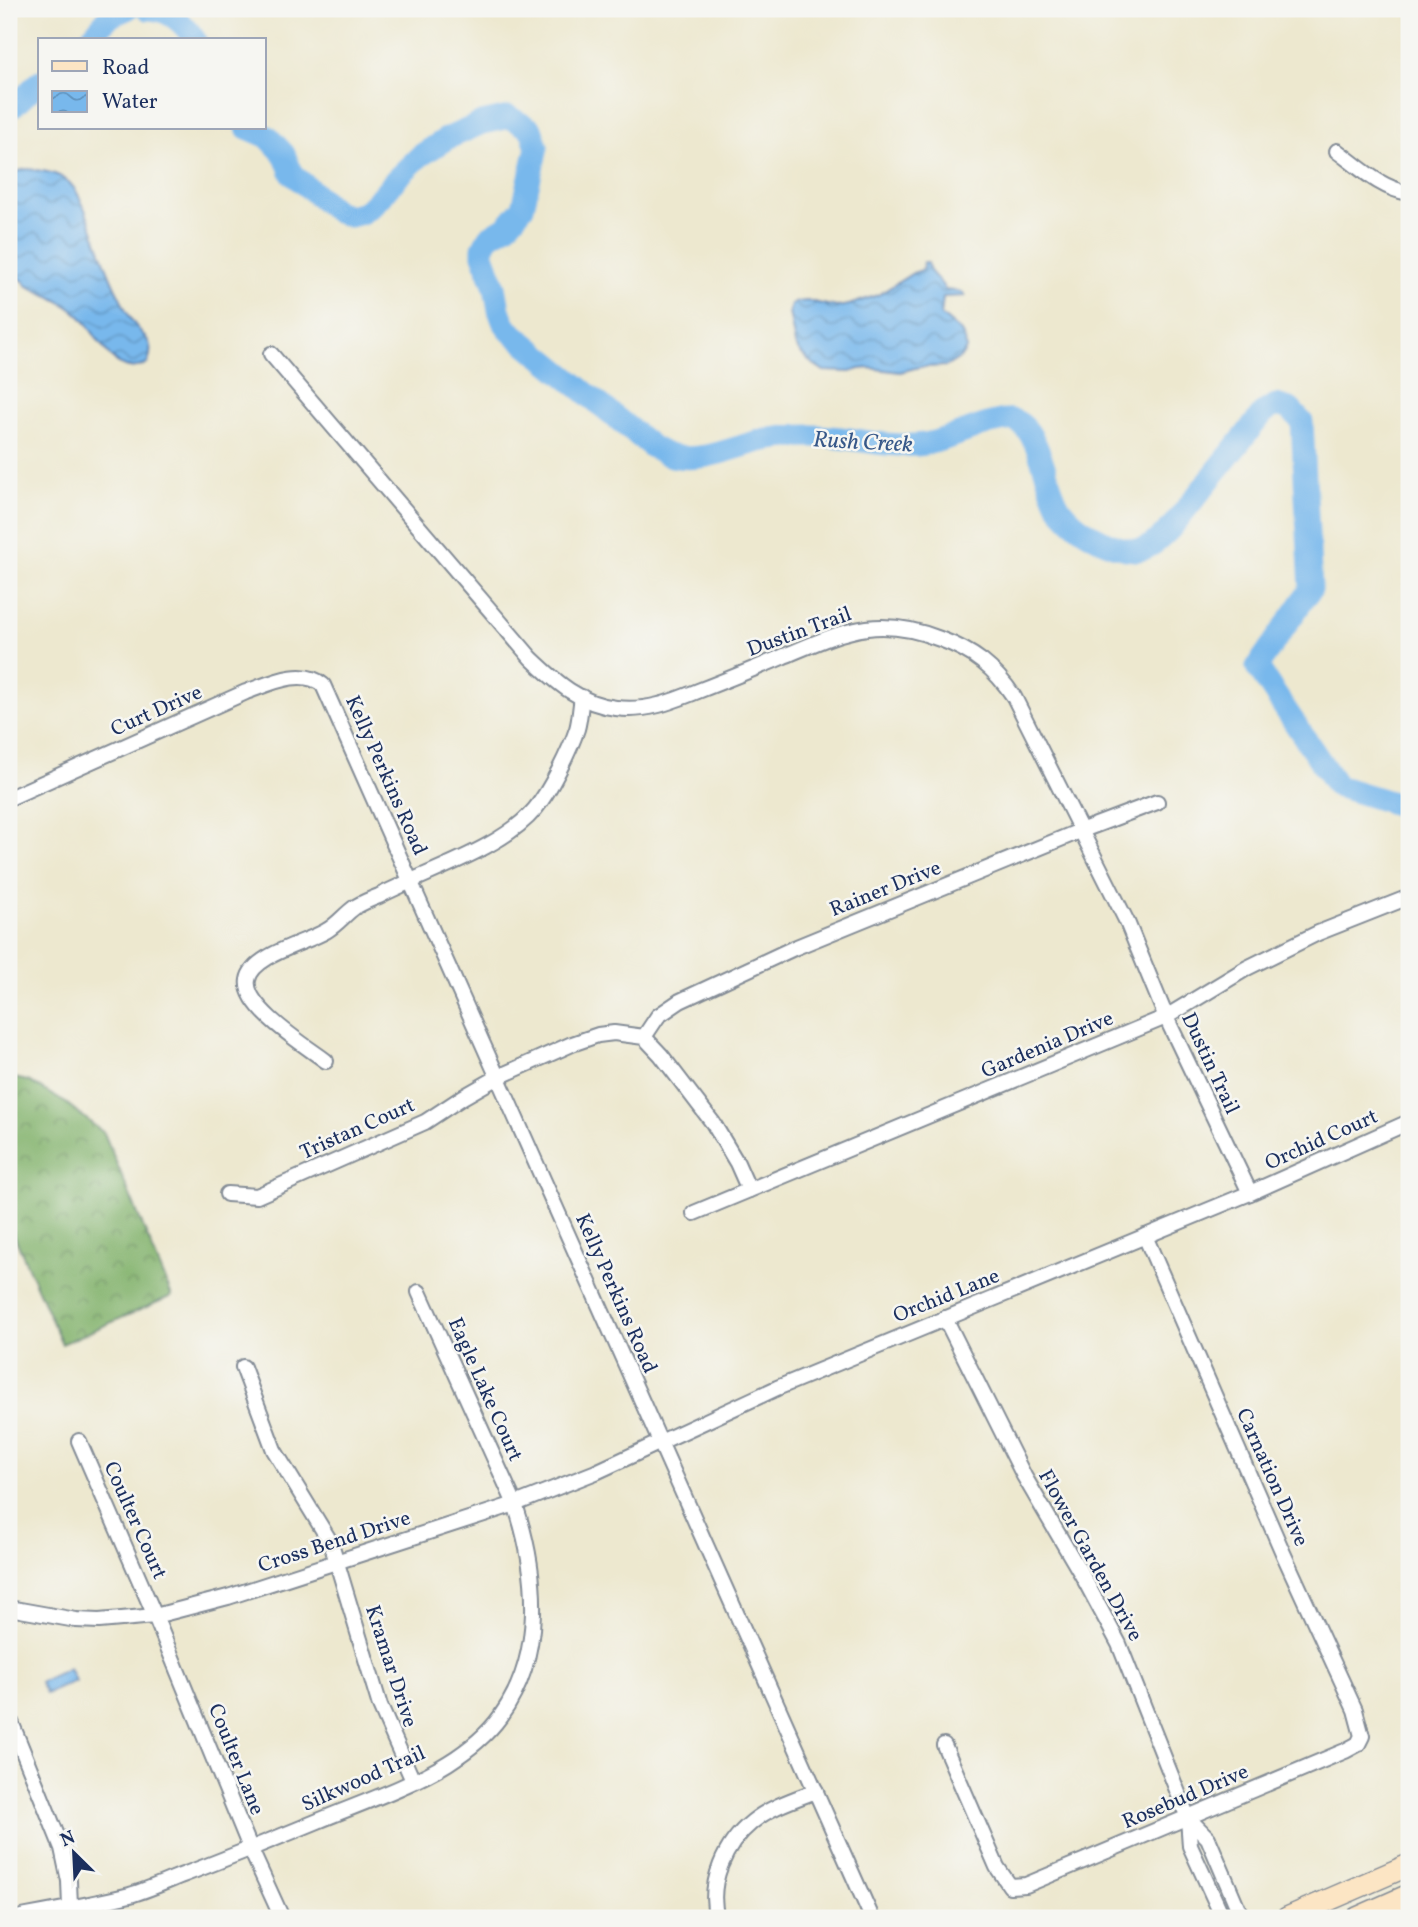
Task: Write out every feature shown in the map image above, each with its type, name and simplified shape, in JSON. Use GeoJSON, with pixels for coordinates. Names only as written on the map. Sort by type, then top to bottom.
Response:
{"type":"FeatureCollection","features":[{"type":"Feature","properties":{"kind":"main road"},"geometry":{"type":"LineString","coordinates":[[1287,1918],[1409,1866]]}},
{"type":"Feature","properties":{"kind":"main road"},"geometry":{"type":"LineString","coordinates":[[1357,1918],[1409,1895]]}},
{"type":"Feature","properties":{"kind":"street"},"geometry":{"type":"LineString","coordinates":[[1337,151],[1381,183],[1402,192],[1409,192]]}},
{"type":"Feature","properties":{"kind":"street","name":"Dustin Trail"},"geometry":{"type":"LineString","coordinates":[[271,354],[531,658],[559,685],[598,705],[631,710],[655,708],[846,632],[881,627],[926,634],[952,643],[976,657],[1001,678],[1014,697],[1127,922],[1166,1017],[1250,1193]]}},
{"type":"Feature","properties":{"kind":"street","name":"Curt Drive"},"geometry":{"type":"LineString","coordinates":[[9,798],[276,681],[298,677],[316,679],[323,685]]}},
{"type":"Feature","properties":{"kind":"street","name":"Kelly Perkins Road"},"geometry":{"type":"LineString","coordinates":[[323,685],[873,1918]]}},
{"type":"Feature","properties":{"kind":"street"},"geometry":{"type":"LineString","coordinates":[[326,1061],[257,1007],[249,993],[248,980],[257,966],[272,955],[328,930],[355,907],[499,838],[535,809],[577,729],[582,697]]}},
{"type":"Feature","properties":{"kind":"street","name":"Rainer Drive"},"geometry":{"type":"LineString","coordinates":[[644,1037],[658,1016],[680,1001],[794,948],[1157,802]]}},
{"type":"Feature","properties":{"kind":"street","name":"Gardenia Drive"},"geometry":{"type":"LineString","coordinates":[[694,1213],[1166,1017],[1247,968],[1318,933],[1409,897]]}},
{"type":"Feature","properties":{"kind":"street","name":"Tristan Court"},"geometry":{"type":"LineString","coordinates":[[227,1194],[257,1196],[425,1122],[498,1077],[572,1044],[598,1035],[614,1033],[644,1037]]}},
{"type":"Feature","properties":{"kind":"street"},"geometry":{"type":"LineString","coordinates":[[644,1037],[713,1123],[737,1163],[749,1190]]}},
{"type":"Feature","properties":{"kind":"street","name":"Orchid Court"},"geometry":{"type":"LineString","coordinates":[[1250,1193],[1409,1122]]}},
{"type":"Feature","properties":{"kind":"street","name":"Orchid Lane"},"geometry":{"type":"LineString","coordinates":[[660,1443],[777,1388],[1250,1193]]}},
{"type":"Feature","properties":{"kind":"street","name":"Carnation Drive"},"geometry":{"type":"LineString","coordinates":[[1145,1236],[1283,1553],[1355,1710],[1362,1736]]}},
{"type":"Feature","properties":{"kind":"street","name":"Eagle Lake Court"},"geometry":{"type":"LineString","coordinates":[[419,1292],[515,1504]]}},
{"type":"Feature","properties":{"kind":"street","name":"Flower Garden Drive"},"geometry":{"type":"LineString","coordinates":[[945,1318],[1024,1476],[1119,1644],[1188,1818],[1190,1846],[1223,1918]]}},
{"type":"Feature","properties":{"kind":"street","name":"Kramar Drive"},"geometry":{"type":"LineString","coordinates":[[243,1367],[274,1450],[331,1544],[380,1706],[413,1781]]}},
{"type":"Feature","properties":{"kind":"street","name":"Coulter Court"},"geometry":{"type":"LineString","coordinates":[[79,1441],[155,1616]]}},
{"type":"Feature","properties":{"kind":"street","name":"Cross Bend Drive"},"geometry":{"type":"LineString","coordinates":[[9,1608],[76,1620],[99,1621],[155,1616],[228,1597],[515,1504],[660,1443]]}},
{"type":"Feature","properties":{"kind":"street","name":"Silkwood Trail"},"geometry":{"type":"LineString","coordinates":[[16,1918],[132,1894],[251,1850],[413,1781],[457,1758],[479,1740],[509,1702],[521,1676],[528,1649],[534,1608],[531,1567],[515,1504]]}},
{"type":"Feature","properties":{"kind":"street","name":"Coulter Lane"},"geometry":{"type":"LineString","coordinates":[[155,1616],[251,1850],[282,1918]]}},
{"type":"Feature","properties":{"kind":"street"},"geometry":{"type":"LineString","coordinates":[[9,1717],[15,1751],[62,1849],[69,1881],[70,1907]]}},
{"type":"Feature","properties":{"kind":"street","name":"Rosebud Drive"},"geometry":{"type":"LineString","coordinates":[[944,1745],[997,1867],[1010,1886],[1019,1886],[1345,1751],[1358,1744],[1362,1736]]}},
{"type":"Feature","properties":{"kind":"street"},"geometry":{"type":"LineString","coordinates":[[717,1918],[714,1890],[721,1863],[736,1838],[753,1821],[778,1806],[816,1790]]}},
{"type":"Feature","properties":{"kind":"street","name":"Flower Garden Drive"},"geometry":{"type":"LineString","coordinates":[[1188,1818],[1208,1839],[1242,1918]]}},
{"type":"Feature","properties":{"kind":"green space"},"geometry":{"type":"Polygon","coordinates":[[[9,1077],[28,1081],[66,1103],[104,1133],[172,1296],[62,1344],[9,1224],[9,1077]]]}},
{"type":"Feature","properties":{"kind":"water"},"geometry":{"type":"Polygon","coordinates":[[[26,169],[58,175],[76,191],[125,308],[150,345],[148,363],[136,367],[125,366],[116,361],[86,322],[73,310],[9,273],[9,174],[26,169]]]}},
{"type":"Feature","properties":{"kind":"water"},"geometry":{"type":"Polygon","coordinates":[[[924,262],[928,262],[930,270],[945,290],[962,292],[965,296],[943,297],[941,315],[961,332],[965,340],[966,349],[961,357],[947,366],[919,367],[900,372],[869,368],[850,372],[824,371],[799,351],[795,344],[789,312],[791,305],[808,301],[837,307],[849,305],[878,295],[922,270],[924,262]]]}},
{"type":"Feature","properties":{"kind":"water"},"geometry":{"type":"Polygon","coordinates":[[[69,1668],[75,1681],[46,1694],[40,1682],[69,1668]]]}},
{"type":"Feature","properties":{"kind":"waterway","name":"Rush Creek"},"geometry":{"type":"LineString","coordinates":[[91,38],[109,17],[127,9]]}},
{"type":"Feature","properties":{"kind":"waterway","name":"Rush Creek"},"geometry":{"type":"LineString","coordinates":[[148,9],[163,11],[175,18],[194,38]]}},
{"type":"Feature","properties":{"kind":"waterway","name":"Rush Creek"},"geometry":{"type":"LineString","coordinates":[[9,108],[38,83]]}},
{"type":"Feature","properties":{"kind":"waterway","name":"Rush Creek"},"geometry":{"type":"LineString","coordinates":[[252,130],[268,137],[284,154],[292,174],[337,212],[350,216],[362,213],[373,205],[420,156],[446,139],[482,123],[509,117],[531,129],[537,147],[523,207],[507,226],[489,237],[483,248],[503,321],[510,331],[652,447],[669,455],[694,458],[760,441],[800,436],[898,445],[925,444],[991,423],[1012,420],[1021,424],[1029,433],[1041,457],[1054,496],[1069,518],[1103,541],[1120,548],[1137,550],[1150,546],[1170,529],[1264,412],[1276,405],[1290,409],[1302,422],[1311,589],[1257,667],[1337,786],[1409,808]]}}]}
